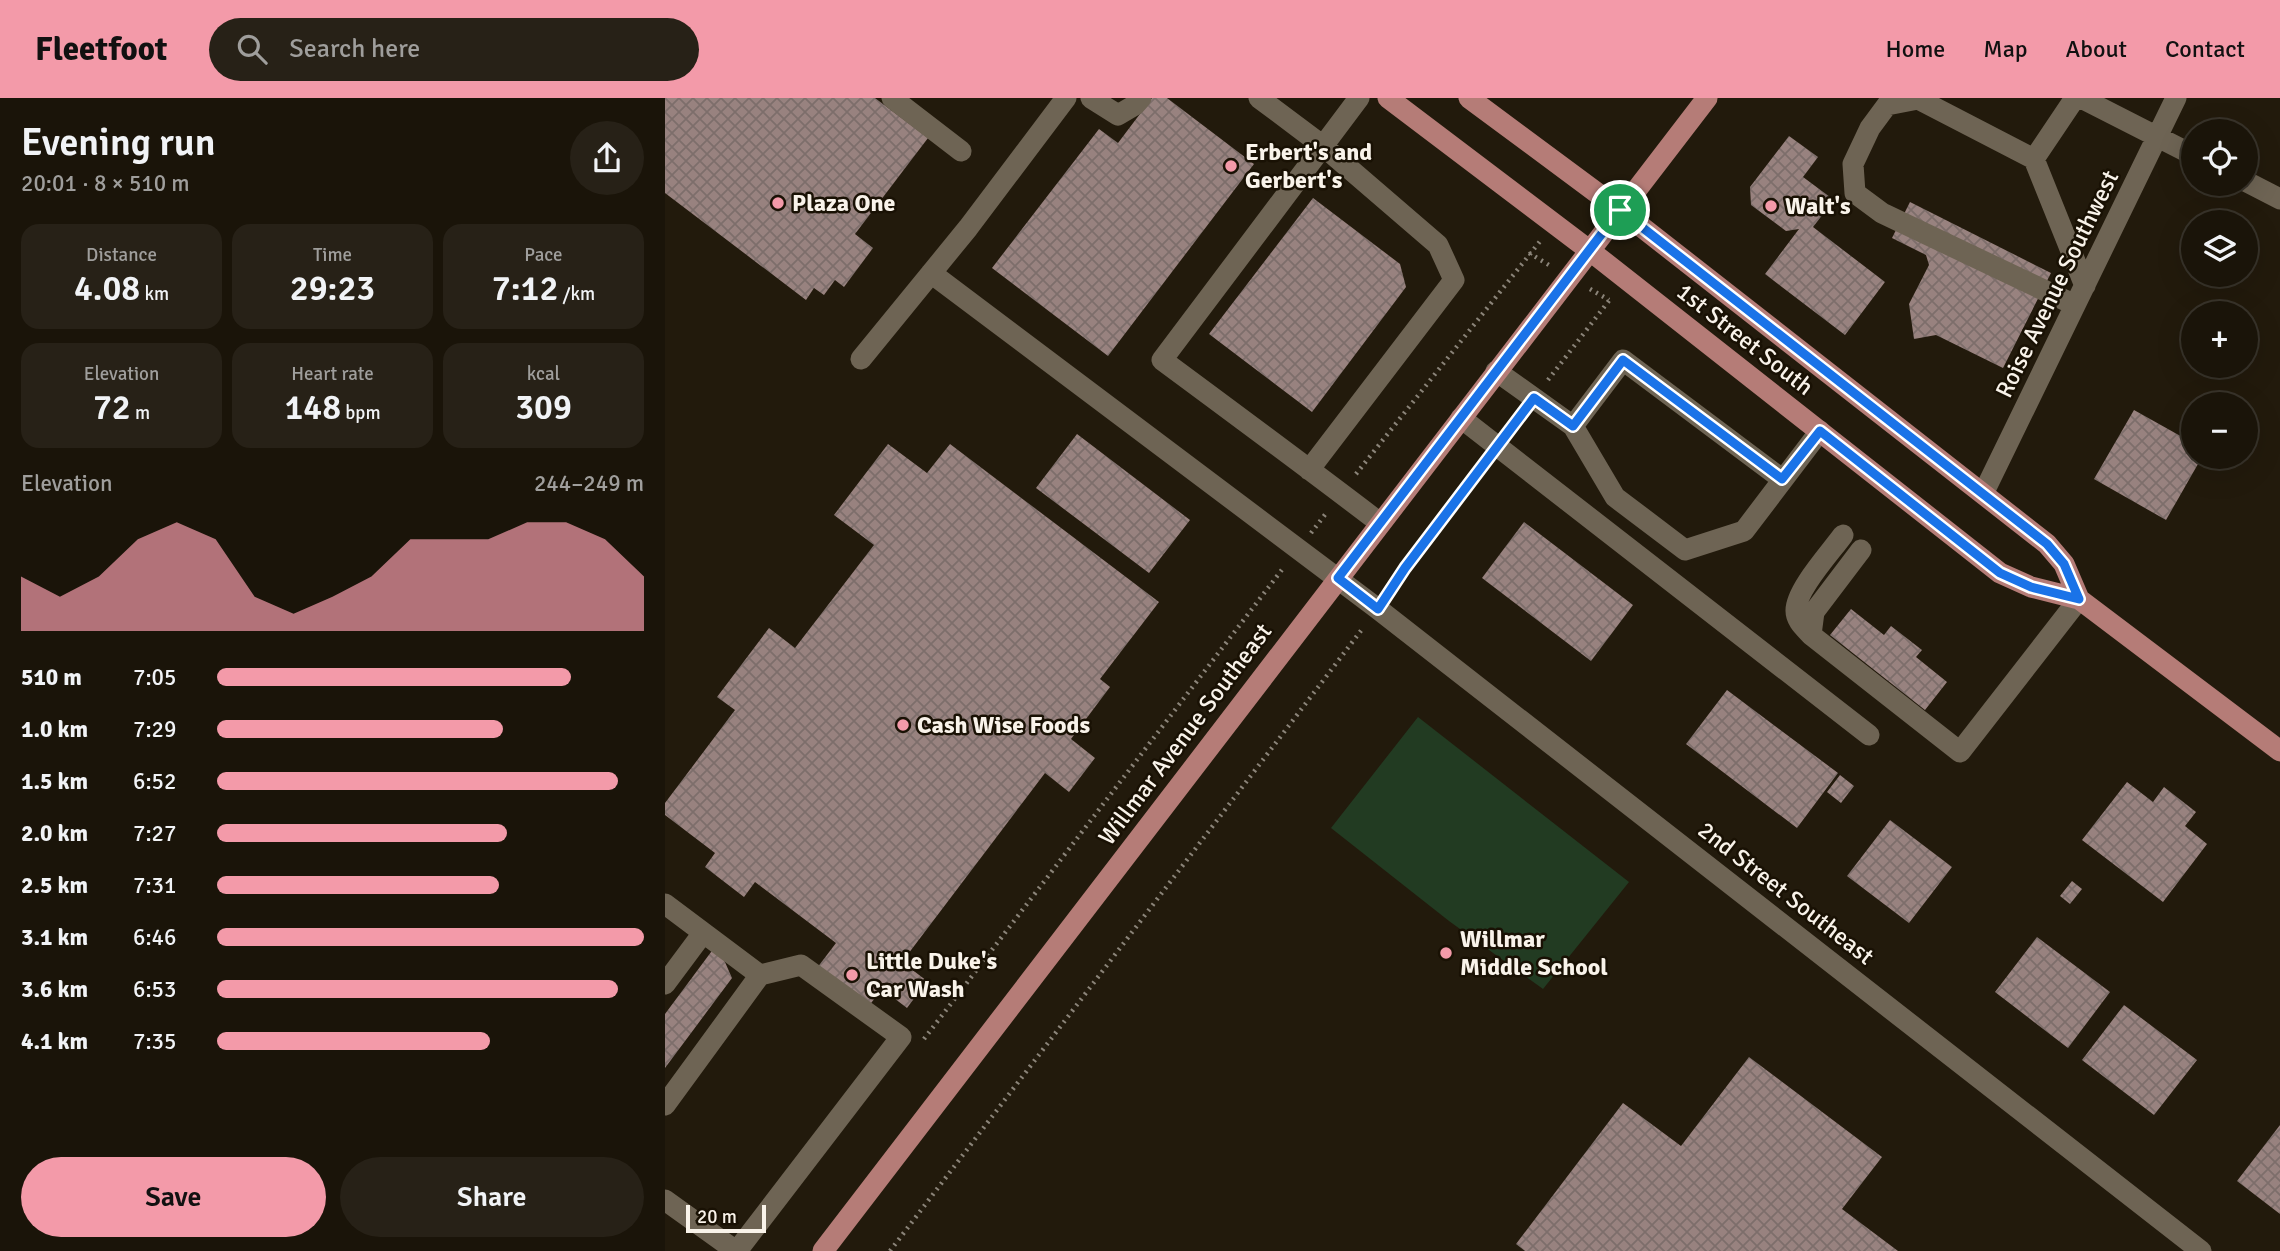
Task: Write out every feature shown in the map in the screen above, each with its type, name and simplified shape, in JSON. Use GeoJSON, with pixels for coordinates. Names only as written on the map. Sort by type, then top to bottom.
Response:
{"type":"FeatureCollection","features":[{"type":"Feature","properties":{"kind":"main road","name":"1st Street South"},"geometry":{"type":"LineString","coordinates":[[1388,98],[1590,250],[2000,573],[2031,587],[2079,599],[2280,751]]}},
{"type":"Feature","properties":{"kind":"main road","name":"1st Street South"},"geometry":{"type":"LineString","coordinates":[[1469,98],[1620,210],[1984,492],[2047,544],[2064,564],[2079,599]]}},
{"type":"Feature","properties":{"kind":"main road","name":"Willmar Avenue Southeast"},"geometry":{"type":"LineString","coordinates":[[823,1251],[1707,98]]}},
{"type":"Feature","properties":{"kind":"street"},"geometry":{"type":"LineString","coordinates":[[892,98],[961,151]]}},
{"type":"Feature","properties":{"kind":"street"},"geometry":{"type":"LineString","coordinates":[[861,359],[1066,98]]}},
{"type":"Feature","properties":{"kind":"street"},"geometry":{"type":"LineString","coordinates":[[1091,98],[1118,114],[1135,105],[1140,98]]}},
{"type":"Feature","properties":{"kind":"street"},"geometry":{"type":"LineString","coordinates":[[1259,98],[1323,146],[1438,246],[1454,280],[1309,470]]}},
{"type":"Feature","properties":{"kind":"street"},"geometry":{"type":"LineString","coordinates":[[1359,98],[1162,360],[1380,523]]}},
{"type":"Feature","properties":{"kind":"street"},"geometry":{"type":"LineString","coordinates":[[2034,159],[2075,98]]}},
{"type":"Feature","properties":{"kind":"street"},"geometry":{"type":"LineString","coordinates":[[2081,98],[2181,149]]}},
{"type":"Feature","properties":{"kind":"street","name":"Roise Avenue Southwest"},"geometry":{"type":"LineString","coordinates":[[1984,492],[2176,98]]}},
{"type":"Feature","properties":{"kind":"street"},"geometry":{"type":"LineString","coordinates":[[2075,305],[1882,213],[1855,192],[1853,164],[1870,128],[1887,105],[1918,99],[2034,159],[2085,286]]}},
{"type":"Feature","properties":{"kind":"street"},"geometry":{"type":"LineString","coordinates":[[2258,188],[2280,199]]}},
{"type":"Feature","properties":{"kind":"street","name":"2nd Street Southeast"},"geometry":{"type":"LineString","coordinates":[[931,273],[1338,578],[2201,1251]]}},
{"type":"Feature","properties":{"kind":"street"},"geometry":{"type":"LineString","coordinates":[[1573,426],[1623,360],[1782,479]]}},
{"type":"Feature","properties":{"kind":"street"},"geometry":{"type":"LineString","coordinates":[[1496,371],[1573,426],[1615,497],[1685,550],[1744,531],[1820,431]]}},
{"type":"Feature","properties":{"kind":"street"},"geometry":{"type":"LineString","coordinates":[[1461,418],[1869,735]]}},
{"type":"Feature","properties":{"kind":"street"},"geometry":{"type":"LineString","coordinates":[[1843,535],[1801,592],[1796,611],[1799,621],[1811,635],[1960,752],[2079,599]]}},
{"type":"Feature","properties":{"kind":"street"},"geometry":{"type":"LineString","coordinates":[[1811,635],[1814,612],[1861,550]]}},
{"type":"Feature","properties":{"kind":"street"},"geometry":{"type":"LineString","coordinates":[[665,904],[760,975]]}},
{"type":"Feature","properties":{"kind":"street"},"geometry":{"type":"LineString","coordinates":[[665,984],[703,933]]}},
{"type":"Feature","properties":{"kind":"street"},"geometry":{"type":"LineString","coordinates":[[665,1105],[760,975],[801,965],[901,1037],[736,1251],[665,1200]]}},
{"type":"Feature","properties":{"kind":"path"},"geometry":{"type":"LineString","coordinates":[[923,1040],[1529,253]]}},
{"type":"Feature","properties":{"kind":"path"},"geometry":{"type":"LineString","coordinates":[[1534,398],[1626,278]]}},
{"type":"Feature","properties":{"kind":"path"},"geometry":{"type":"LineString","coordinates":[[890,1251],[1378,609],[1405,568],[1497,447]]}},
{"type":"Feature","properties":{"kind":"green space"},"geometry":{"type":"Polygon","coordinates":[[[1418,717],[1629,882],[1543,989],[1449,921],[1331,828],[1418,717]]]}},
{"type":"Feature","properties":{"kind":"building","name":"Plaza One"},"geometry":{"type":"Polygon","coordinates":[[[665,98],[875,98],[928,138],[855,234],[873,248],[844,287],[835,280],[824,295],[814,288],[806,300],[665,193],[665,98]]]}},
{"type":"Feature","properties":{"kind":"building"},"geometry":{"type":"Polygon","coordinates":[[[1152,98],[1167,98],[1254,164],[1108,356],[992,268],[1099,129],[1118,143],[1152,98]]]}},
{"type":"Feature","properties":{"kind":"building"},"geometry":{"type":"Polygon","coordinates":[[[1789,136],[1818,157],[1803,177],[1834,200],[1813,227],[1885,282],[1845,335],[1765,274],[1799,229],[1786,231],[1751,205],[1750,187],[1789,136]]]}},
{"type":"Feature","properties":{"kind":"building"},"geometry":{"type":"Polygon","coordinates":[[[1313,198],[1400,264],[1406,287],[1312,412],[1209,334],[1313,198]]]}},
{"type":"Feature","properties":{"kind":"building"},"geometry":{"type":"Polygon","coordinates":[[[1910,202],[2051,273],[2003,368],[1936,335],[1914,339],[1909,304],[1929,265],[1926,255],[1892,238],[1910,202]]]}},
{"type":"Feature","properties":{"kind":"building"},"geometry":{"type":"Polygon","coordinates":[[[2134,410],[2181,436],[2181,469],[2195,469],[2166,520],[2094,479],[2134,410]]]}},
{"type":"Feature","properties":{"kind":"building"},"geometry":{"type":"Polygon","coordinates":[[[1077,434],[1190,520],[1149,573],[1036,488],[1077,434]]]}},
{"type":"Feature","properties":{"kind":"building","name":"Cash Wise Foods"},"geometry":{"type":"Polygon","coordinates":[[[888,444],[927,473],[950,444],[1159,602],[1100,679],[1110,687],[1071,739],[1095,758],[1069,792],[1045,773],[902,962],[927,981],[907,1008],[882,989],[868,1007],[817,968],[836,943],[755,882],[744,897],[705,867],[715,853],[665,815],[665,803],[735,710],[717,697],[769,628],[795,648],[874,545],[834,515],[888,444]]]}},
{"type":"Feature","properties":{"kind":"building"},"geometry":{"type":"Polygon","coordinates":[[[1524,522],[1633,605],[1591,661],[1482,578],[1524,522]]]}},
{"type":"Feature","properties":{"kind":"building"},"geometry":{"type":"Polygon","coordinates":[[[1851,609],[1884,635],[1891,626],[1922,650],[1916,657],[1947,682],[1925,710],[1830,635],[1851,609]]]}},
{"type":"Feature","properties":{"kind":"building"},"geometry":{"type":"Polygon","coordinates":[[[1727,690],[1838,773],[1797,828],[1686,744],[1727,690]]]}},
{"type":"Feature","properties":{"kind":"building"},"geometry":{"type":"Polygon","coordinates":[[[1840,775],[1854,786],[1841,803],[1827,792],[1840,775]]]}},
{"type":"Feature","properties":{"kind":"building"},"geometry":{"type":"Polygon","coordinates":[[[2127,782],[2153,802],[2164,787],[2196,812],[2185,826],[2207,844],[2163,902],[2082,840],[2127,782]]]}},
{"type":"Feature","properties":{"kind":"building"},"geometry":{"type":"Polygon","coordinates":[[[1890,820],[1952,867],[1909,923],[1847,876],[1890,820]]]}},
{"type":"Feature","properties":{"kind":"building"},"geometry":{"type":"Polygon","coordinates":[[[2072,881],[2082,889],[2070,904],[2060,896],[2072,881]]]}},
{"type":"Feature","properties":{"kind":"building"},"geometry":{"type":"Polygon","coordinates":[[[2037,937],[2110,992],[2068,1048],[1995,992],[2037,937]]]}},
{"type":"Feature","properties":{"kind":"building"},"geometry":{"type":"Polygon","coordinates":[[[717,944],[732,978],[665,1068],[665,1014],[717,944]]]}},
{"type":"Feature","properties":{"kind":"building"},"geometry":{"type":"Polygon","coordinates":[[[2124,1005],[2197,1060],[2154,1115],[2082,1060],[2124,1005]]]}},
{"type":"Feature","properties":{"kind":"building"},"geometry":{"type":"Polygon","coordinates":[[[1749,1057],[1882,1157],[1842,1209],[1898,1251],[1525,1251],[1516,1244],[1623,1103],[1681,1146],[1749,1057]]]}},
{"type":"Feature","properties":{"kind":"building"},"geometry":{"type":"Polygon","coordinates":[[[2280,1125],[2280,1214],[2237,1181],[2280,1125]]]}},
{"type":"Feature","properties":{"kind":"place","name":"Erbert's and Gerbert's"},"geometry":{"type":"Point","coordinates":[1231,166]}},
{"type":"Feature","properties":{"kind":"place","name":"Plaza One"},"geometry":{"type":"Point","coordinates":[778,203]}},
{"type":"Feature","properties":{"kind":"place","name":"Walt's"},"geometry":{"type":"Point","coordinates":[1771,206]}},
{"type":"Feature","properties":{"kind":"place","name":"Cash Wise Foods"},"geometry":{"type":"Point","coordinates":[903,725]}},
{"type":"Feature","properties":{"kind":"place","name":"Willmar Middle School"},"geometry":{"type":"Point","coordinates":[1446,953]}},
{"type":"Feature","properties":{"kind":"place","name":"Little Duke's Car Wash"},"geometry":{"type":"Point","coordinates":[852,975]}},
{"type":"Feature","properties":{"kind":"route"},"geometry":{"type":"LineString","coordinates":[[1620,210],[1984,492],[2047,544],[2064,564],[2079,599],[2031,587],[2000,573],[1820,431],[1782,479],[1623,360],[1573,426],[1534,398],[1405,568],[1378,609],[1338,578],[1620,210]]}}]}
